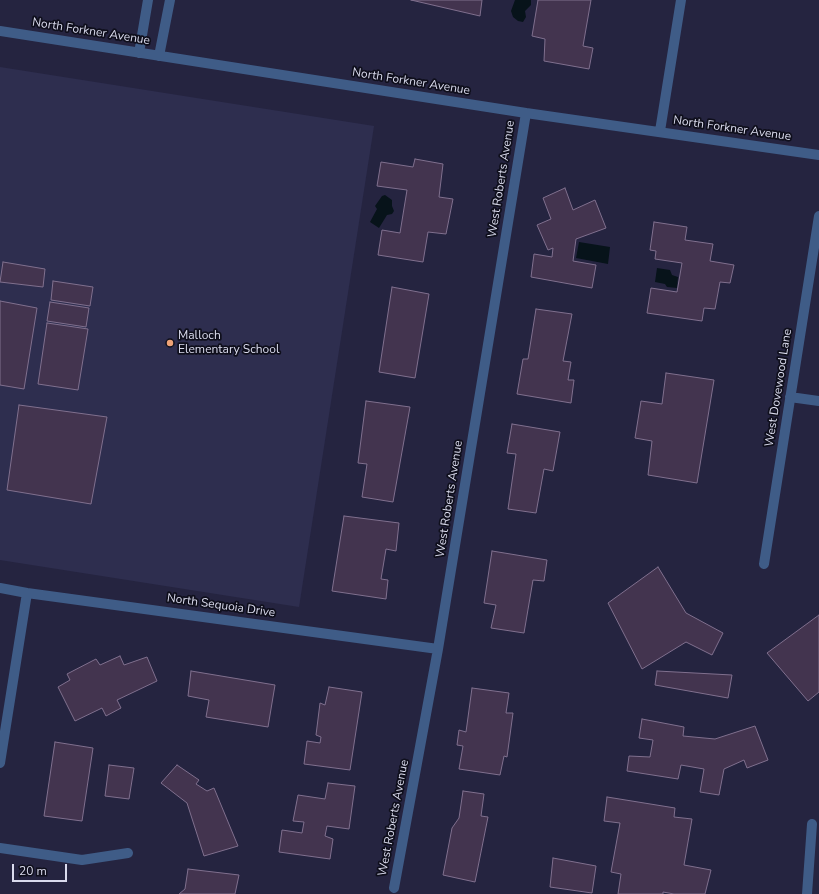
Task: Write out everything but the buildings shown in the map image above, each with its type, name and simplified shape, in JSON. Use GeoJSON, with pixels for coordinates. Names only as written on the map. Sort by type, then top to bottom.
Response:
{"type":"FeatureCollection","features":[{"type":"Feature","properties":{"kind":"street"},"geometry":{"type":"LineString","coordinates":[[139,53],[148,0]]}},
{"type":"Feature","properties":{"kind":"street"},"geometry":{"type":"LineString","coordinates":[[159,56],[170,0]]}},
{"type":"Feature","properties":{"kind":"street"},"geometry":{"type":"LineString","coordinates":[[660,132],[680,0]]}},
{"type":"Feature","properties":{"kind":"street","name":"North Forkner Avenue"},"geometry":{"type":"LineString","coordinates":[[0,31],[526,113],[819,155]]}},
{"type":"Feature","properties":{"kind":"street","name":"West Roberts Avenue"},"geometry":{"type":"LineString","coordinates":[[394,888],[438,649],[526,113]]}},
{"type":"Feature","properties":{"kind":"street","name":"West Dovewood Lane"},"geometry":{"type":"LineString","coordinates":[[764,564],[819,216]]}},
{"type":"Feature","properties":{"kind":"street"},"geometry":{"type":"LineString","coordinates":[[790,397],[819,402]]}},
{"type":"Feature","properties":{"kind":"street","name":"North Sequoia Drive"},"geometry":{"type":"LineString","coordinates":[[0,588],[438,649]]}},
{"type":"Feature","properties":{"kind":"street"},"geometry":{"type":"LineString","coordinates":[[0,763],[28,593]]}},
{"type":"Feature","properties":{"kind":"street"},"geometry":{"type":"LineString","coordinates":[[807,894],[812,824]]}},
{"type":"Feature","properties":{"kind":"street"},"geometry":{"type":"LineString","coordinates":[[0,848],[82,860],[128,853]]}},
{"type":"Feature","properties":{"kind":"shaded area"},"geometry":{"type":"Polygon","coordinates":[[[515,0],[531,0],[531,5],[525,11],[526,17],[523,22],[518,21],[513,17],[511,11],[515,0]]]}},
{"type":"Feature","properties":{"kind":"shaded area","name":"Malloch Elementary School"},"geometry":{"type":"Polygon","coordinates":[[[0,67],[374,126],[299,607],[0,560],[0,67]]]}},
{"type":"Feature","properties":{"kind":"shaded area"},"geometry":{"type":"Polygon","coordinates":[[[385,195],[392,200],[394,211],[392,214],[387,215],[379,228],[370,222],[377,209],[375,206],[382,196],[385,195]]]}},
{"type":"Feature","properties":{"kind":"shaded area"},"geometry":{"type":"Polygon","coordinates":[[[579,242],[610,247],[608,264],[576,258],[579,242]]]}},
{"type":"Feature","properties":{"kind":"shaded area"},"geometry":{"type":"Polygon","coordinates":[[[657,268],[670,270],[672,275],[678,277],[677,288],[667,287],[665,284],[655,282],[657,268]]]}},
{"type":"Feature","properties":{"kind":"place","name":"Malloch Elementary School"},"geometry":{"type":"Point","coordinates":[170,343]}}]}
